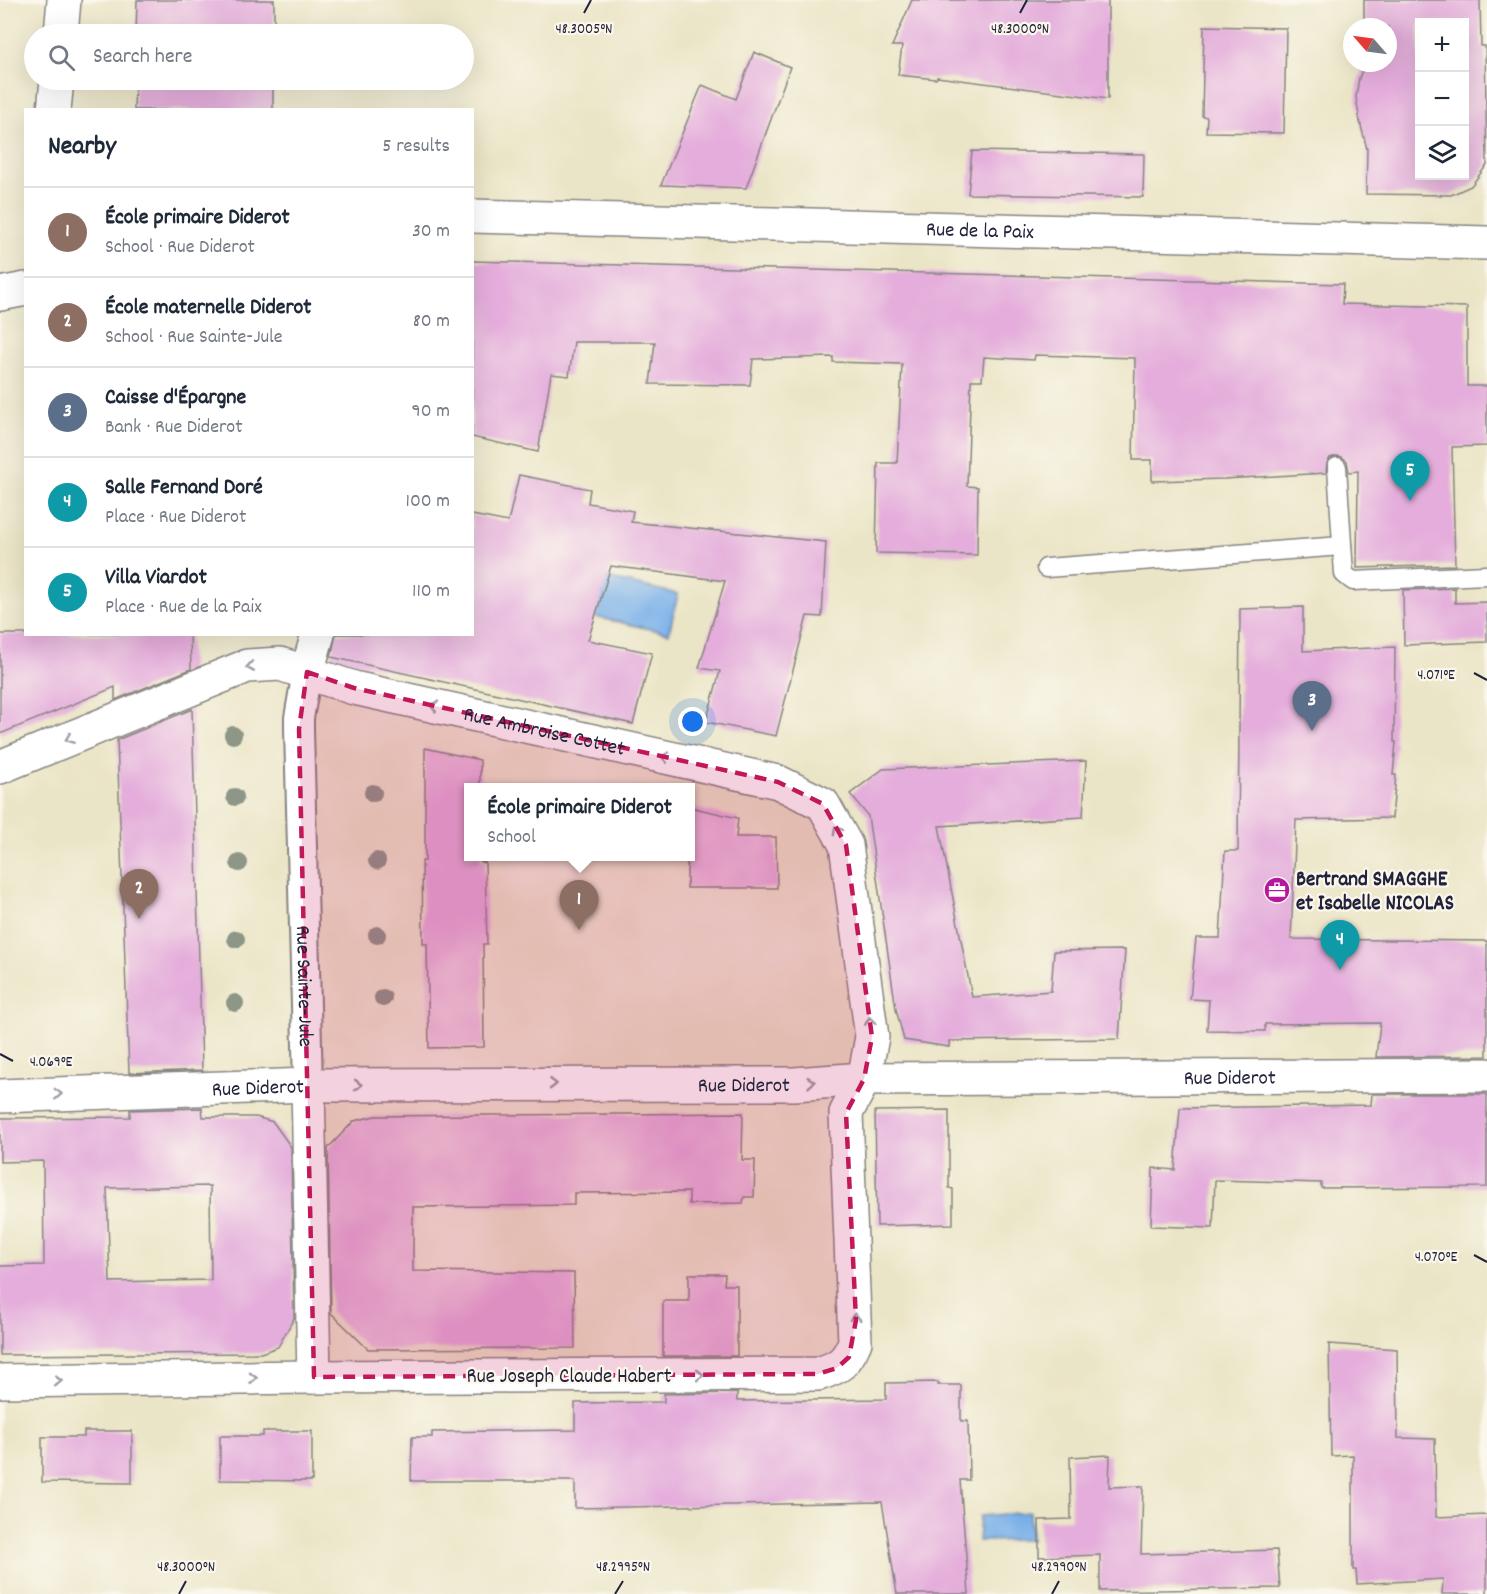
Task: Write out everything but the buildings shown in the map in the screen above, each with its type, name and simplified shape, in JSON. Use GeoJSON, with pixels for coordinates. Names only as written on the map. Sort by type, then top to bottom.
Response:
{"type":"FeatureCollection","features":[{"type":"Feature","properties":{"kind":"street"},"geometry":{"type":"LineString","coordinates":[[62,24],[64,0]]}},
{"type":"Feature","properties":{"kind":"street"},"geometry":{"type":"LineString","coordinates":[[54,108],[56,90]]}},
{"type":"Feature","properties":{"kind":"street","name":"Rue de la Paix"},"geometry":{"type":"LineString","coordinates":[[474,216],[1487,243]]}},
{"type":"Feature","properties":{"kind":"street"},"geometry":{"type":"LineString","coordinates":[[0,294],[24,289]]}},
{"type":"Feature","properties":{"kind":"street","name":"Rue Sainte-Jule"},"geometry":{"type":"LineString","coordinates":[[314,1377],[299,718],[307,672],[317,636]]}},
{"type":"Feature","properties":{"kind":"street","name":"Rue Ambroise Cottet"},"geometry":{"type":"LineString","coordinates":[[0,767],[247,666],[280,664],[354,688],[778,782],[823,804],[846,845],[872,1037],[864,1079]]}},
{"type":"Feature","properties":{"kind":"street","name":"Rue Diderot"},"geometry":{"type":"LineString","coordinates":[[0,1096],[308,1085],[782,1084],[864,1079],[1487,1075]]}},
{"type":"Feature","properties":{"kind":"street","name":"Rue Joseph Claude Habert"},"geometry":{"type":"LineString","coordinates":[[0,1382],[314,1377],[818,1374],[837,1368],[849,1357],[855,1342],[846,1113],[864,1079]]}},
{"type":"Feature","properties":{"kind":"lane"},"geometry":{"type":"LineString","coordinates":[[1337,467],[1344,574],[1353,581],[1487,575]]}},
{"type":"Feature","properties":{"kind":"lane"},"geometry":{"type":"LineString","coordinates":[[1046,568],[1342,546]]}},
{"type":"Feature","properties":{"kind":"highlighted area"},"geometry":{"type":"Polygon","coordinates":[[[307,672],[354,688],[778,782],[823,804],[846,845],[872,1037],[864,1079],[846,1113],[856,1320],[849,1357],[837,1368],[818,1374],[314,1377],[299,729],[307,672]]]}},
{"type":"Feature","properties":{"kind":"water"},"geometry":{"type":"Polygon","coordinates":[[[607,578],[678,594],[669,633],[586,615],[607,578]]]}},
{"type":"Feature","properties":{"kind":"water"},"geometry":{"type":"Polygon","coordinates":[[[1030,1512],[1031,1540],[978,1541],[980,1516],[1030,1512]]]}},
{"type":"Feature","properties":{"kind":"place","name":"Villa Viardot"},"geometry":{"type":"Point","coordinates":[1410,501]}},
{"type":"Feature","properties":{"kind":"place","name":"Caisse d'Épargne"},"geometry":{"type":"Point","coordinates":[1312,731]}},
{"type":"Feature","properties":{"kind":"place","name":"Bertrand SMAGGHE et Isabelle NICOLAS"},"geometry":{"type":"Point","coordinates":[1277,890]}},
{"type":"Feature","properties":{"kind":"place","name":"École maternelle Diderot"},"geometry":{"type":"Point","coordinates":[139,919]}},
{"type":"Feature","properties":{"kind":"place","name":"École primaire Diderot"},"geometry":{"type":"Point","coordinates":[579,930]}},
{"type":"Feature","properties":{"kind":"place","name":"Salle Fernand Doré"},"geometry":{"type":"Point","coordinates":[1340,970]}}]}
